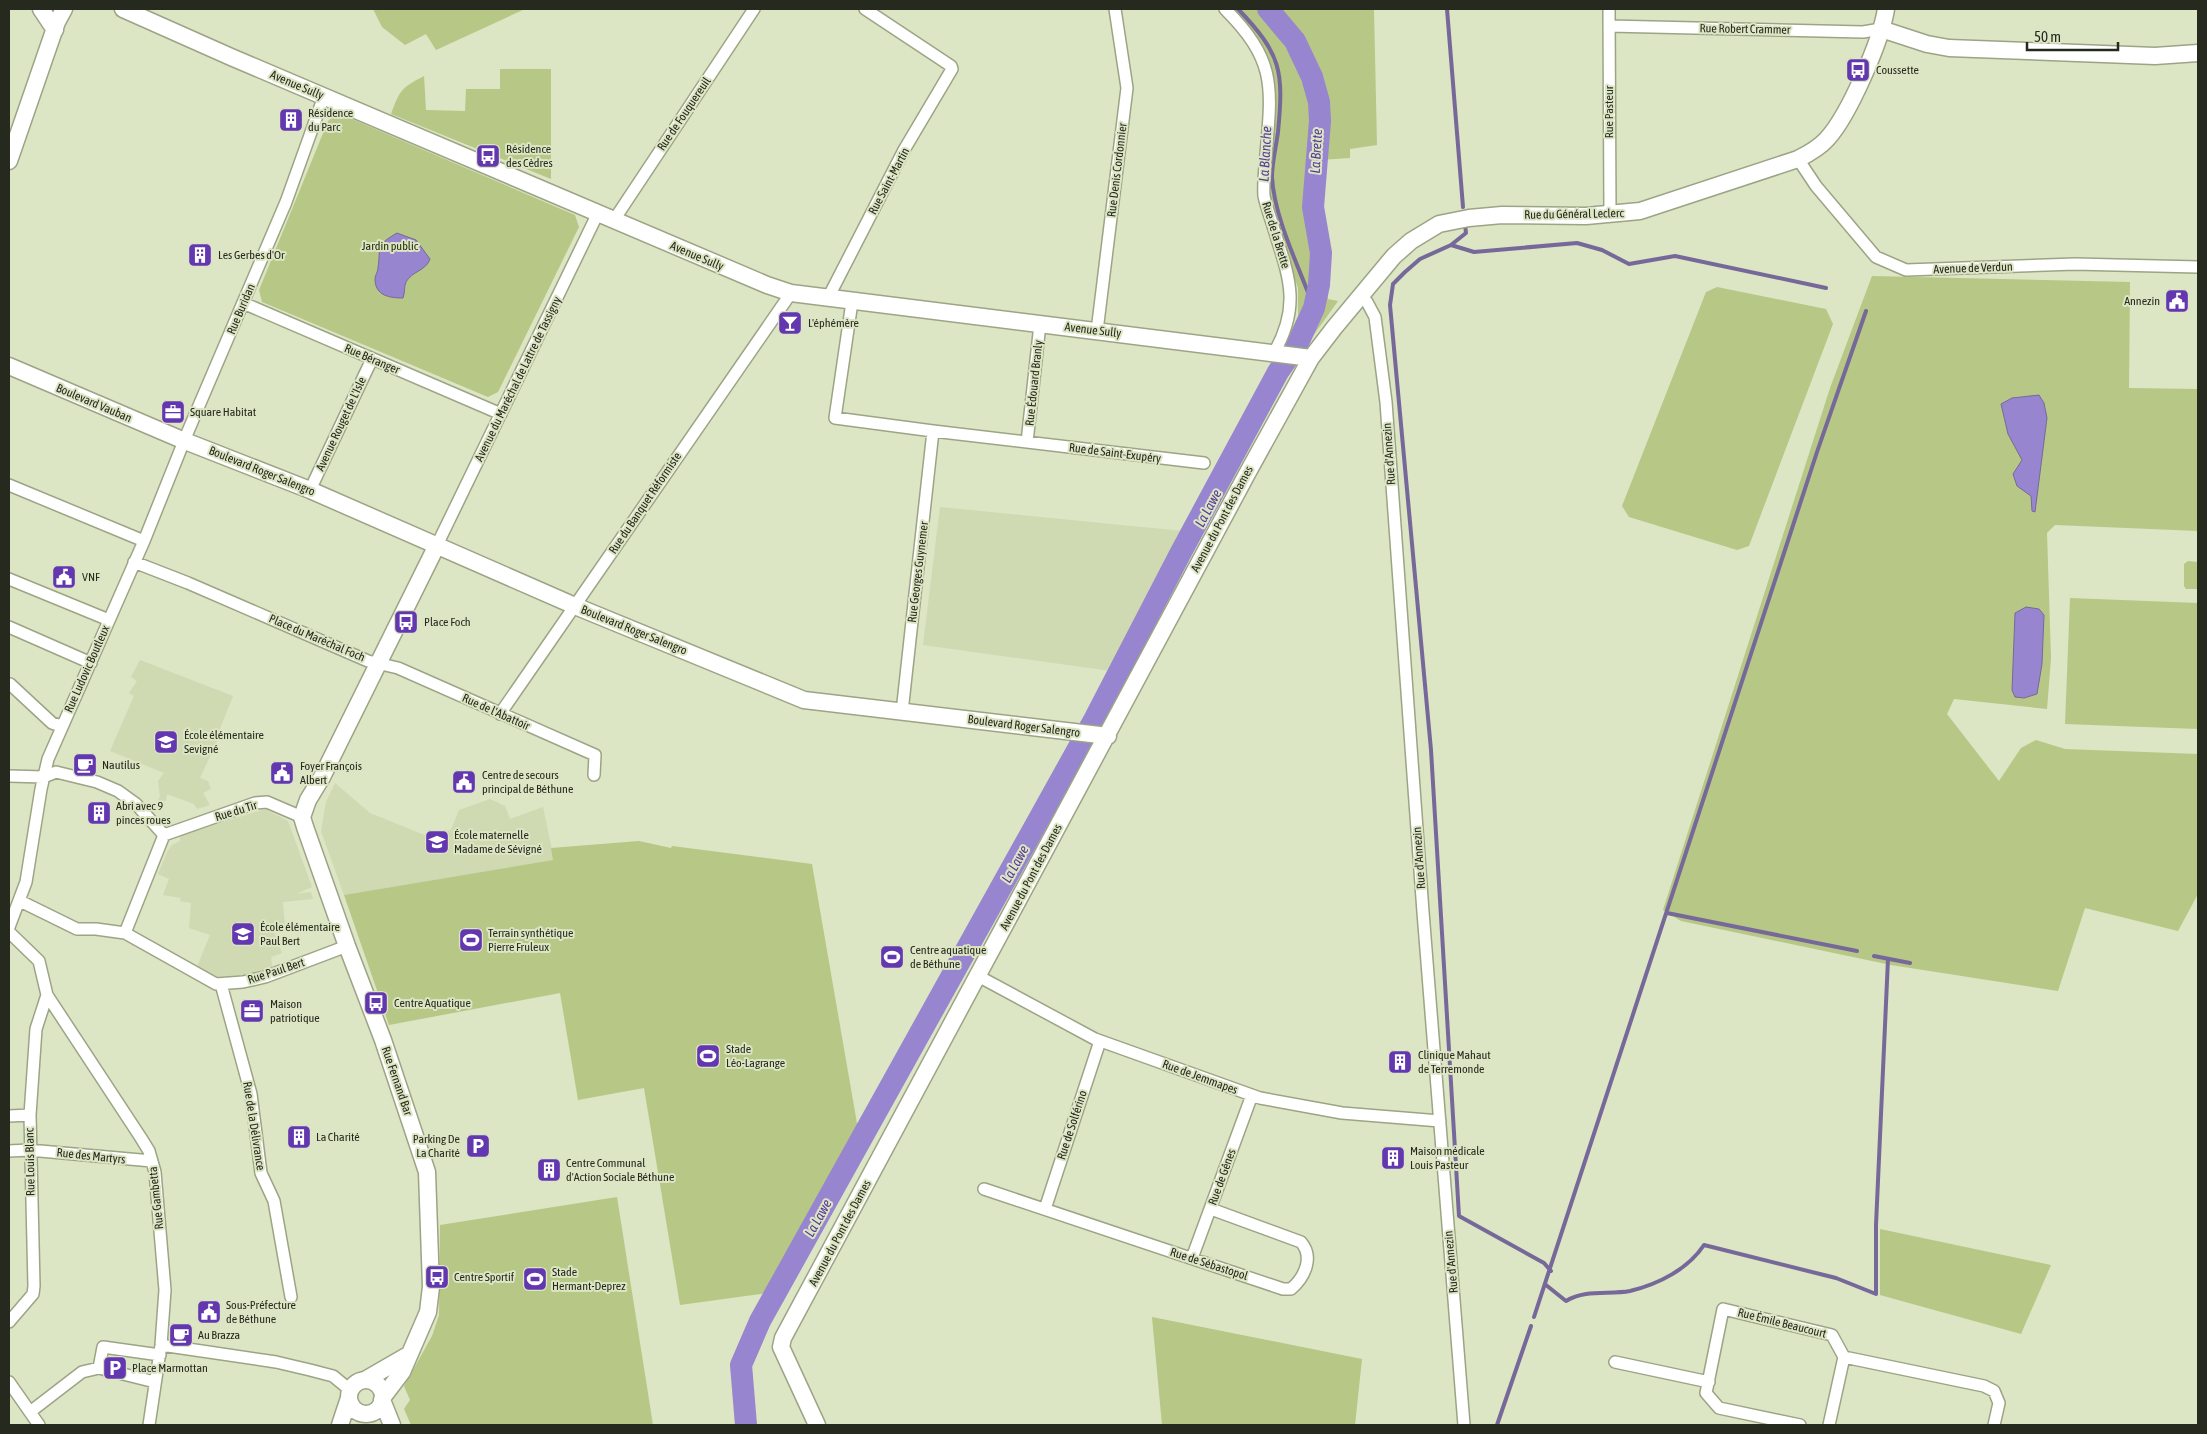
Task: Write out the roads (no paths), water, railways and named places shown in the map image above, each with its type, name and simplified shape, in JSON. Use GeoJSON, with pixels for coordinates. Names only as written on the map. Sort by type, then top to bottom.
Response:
{"type":"FeatureCollection","features":[{"type":"Feature","properties":{"kind":"street"},"geometry":{"type":"LineString","coordinates":[[9,161],[58,17],[46,14],[41,9]]}},
{"type":"Feature","properties":{"kind":"street","name":"Avenue Sully"},"geometry":{"type":"LineString","coordinates":[[123,9],[614,220],[767,285],[791,293],[1308,357]]}},
{"type":"Feature","properties":{"kind":"street","name":"Rue de Fouquereuil"},"geometry":{"type":"LineString","coordinates":[[614,220],[754,9]]}},
{"type":"Feature","properties":{"kind":"street","name":"Rue Saint-Martin"},"geometry":{"type":"LineString","coordinates":[[828,298],[904,150],[952,71],[951,66],[865,9]]}},
{"type":"Feature","properties":{"kind":"street","name":"Rue Denis Cordonnier"},"geometry":{"type":"LineString","coordinates":[[1097,331],[1127,88],[1115,9]]}},
{"type":"Feature","properties":{"kind":"street","name":"Rue de la Brette"},"geometry":{"type":"LineString","coordinates":[[1224,9],[1257,47],[1266,68],[1269,84],[1270,101],[1264,197],[1288,276],[1292,297],[1290,313],[1276,353]]}},
{"type":"Feature","properties":{"kind":"street","name":"Rue Pasteur"},"geometry":{"type":"LineString","coordinates":[[1609,9],[1610,215]]}},
{"type":"Feature","properties":{"kind":"street","name":"Rue du Général Leclerc"},"geometry":{"type":"LineString","coordinates":[[1308,357],[1394,256],[1411,241],[1439,224],[1470,218],[1502,215],[1610,215],[1640,211],[1798,159],[1813,151],[1826,141],[1844,117],[1881,29],[1886,9]]}},
{"type":"Feature","properties":{"kind":"street","name":"Rue Robert Crammer"},"geometry":{"type":"LineString","coordinates":[[1609,26],[1863,32],[1881,29]]}},
{"type":"Feature","properties":{"kind":"street"},"geometry":{"type":"LineString","coordinates":[[1881,29],[1927,44],[1949,48],[2155,56],[2198,53]]}},
{"type":"Feature","properties":{"kind":"street","name":"Rue Buridan"},"geometry":{"type":"LineString","coordinates":[[185,441],[286,202],[324,96]]}},
{"type":"Feature","properties":{"kind":"street","name":"Avenue de Verdun"},"geometry":{"type":"LineString","coordinates":[[1798,159],[1816,186],[1876,257],[1906,270],[2076,264],[2198,266]]}},
{"type":"Feature","properties":{"kind":"street","name":"Avenue du Maréchal de Lattre de Tassigny"},"geometry":{"type":"LineString","coordinates":[[437,545],[598,213]]}},
{"type":"Feature","properties":{"kind":"street","name":"Rue du Banquet Réformiste"},"geometry":{"type":"LineString","coordinates":[[500,714],[791,293]]}},
{"type":"Feature","properties":{"kind":"street","name":"Rue d'Annezin"},"geometry":{"type":"LineString","coordinates":[[1359,297],[1367,302],[1375,317],[1386,402],[1422,912],[1464,1425]]}},
{"type":"Feature","properties":{"kind":"street","name":"Rue de Saint-Exupéry"},"geometry":{"type":"LineString","coordinates":[[852,302],[835,418],[1204,463]]}},
{"type":"Feature","properties":{"kind":"street","name":"Rue Béranger"},"geometry":{"type":"LineString","coordinates":[[243,304],[501,414]]}},
{"type":"Feature","properties":{"kind":"street","name":"Rue Édouard Branly"},"geometry":{"type":"LineString","coordinates":[[1027,442],[1040,324]]}},
{"type":"Feature","properties":{"kind":"street","name":"Avenue du Pont des Dames"},"geometry":{"type":"LineString","coordinates":[[817,1425],[781,1347],[783,1338],[1308,357]]}},
{"type":"Feature","properties":{"kind":"street","name":"Avenue Rouget de L'Isle"},"geometry":{"type":"LineString","coordinates":[[310,490],[372,359]]}},
{"type":"Feature","properties":{"kind":"street","name":"Boulevard Vauban"},"geometry":{"type":"LineString","coordinates":[[9,366],[185,441]]}},
{"type":"Feature","properties":{"kind":"street","name":"Rue Georges Guynemer"},"geometry":{"type":"LineString","coordinates":[[902,712],[933,431]]}},
{"type":"Feature","properties":{"kind":"street","name":"Boulevard Roger Salengro"},"geometry":{"type":"LineString","coordinates":[[185,441],[310,490],[575,606],[804,700],[1104,736]]}},
{"type":"Feature","properties":{"kind":"street","name":"Rue Ludovic Boutleux"},"geometry":{"type":"LineString","coordinates":[[9,927],[26,882],[48,759],[144,541],[185,441]]}},
{"type":"Feature","properties":{"kind":"street"},"geometry":{"type":"LineString","coordinates":[[9,485],[144,541]]}},
{"type":"Feature","properties":{"kind":"street","name":"Place du Maréchal Foch"},"geometry":{"type":"LineString","coordinates":[[134,562],[378,664],[437,545]]}},
{"type":"Feature","properties":{"kind":"street"},"geometry":{"type":"LineString","coordinates":[[9,579],[109,620]]}},
{"type":"Feature","properties":{"kind":"street"},"geometry":{"type":"LineString","coordinates":[[9,627],[91,663]]}},
{"type":"Feature","properties":{"kind":"street"},"geometry":{"type":"LineString","coordinates":[[302,817],[308,800],[378,664]]}},
{"type":"Feature","properties":{"kind":"street","name":"Rue de l'Abattoir"},"geometry":{"type":"LineString","coordinates":[[378,664],[398,668],[595,755],[594,775]]}},
{"type":"Feature","properties":{"kind":"street"},"geometry":{"type":"LineString","coordinates":[[10,684],[52,723],[61,726]]}},
{"type":"Feature","properties":{"kind":"street"},"geometry":{"type":"LineString","coordinates":[[9,776],[44,777],[56,772],[98,782],[118,791],[136,804],[164,835],[125,933]]}},
{"type":"Feature","properties":{"kind":"street","name":"Rue du Tir"},"geometry":{"type":"LineString","coordinates":[[164,835],[256,803],[267,802],[302,817]]}},
{"type":"Feature","properties":{"kind":"street","name":"Rue Fernand Bar"},"geometry":{"type":"LineString","coordinates":[[302,817],[311,847],[383,1040],[425,1163],[430,1299],[428,1312],[402,1372],[376,1405]]}},
{"type":"Feature","properties":{"kind":"street"},"geometry":{"type":"LineString","coordinates":[[20,901],[55,920],[77,928],[125,933],[216,984],[221,984]]}},
{"type":"Feature","properties":{"kind":"street"},"geometry":{"type":"LineString","coordinates":[[9,932],[42,966],[47,994]]}},
{"type":"Feature","properties":{"kind":"street","name":"Rue Paul Bert"},"geometry":{"type":"LineString","coordinates":[[221,984],[265,977],[347,946]]}},
{"type":"Feature","properties":{"kind":"street","name":"Rue de Jemmapes"},"geometry":{"type":"LineString","coordinates":[[978,976],[1100,1041],[1252,1095],[1342,1113],[1440,1121]]}},
{"type":"Feature","properties":{"kind":"street","name":"Rue de la Délivrance"},"geometry":{"type":"LineString","coordinates":[[221,984],[251,1094],[261,1173],[274,1201],[291,1297]]}},
{"type":"Feature","properties":{"kind":"street","name":"Rue Louis Blanc"},"geometry":{"type":"LineString","coordinates":[[9,1322],[33,1294],[34,1286],[29,1150],[30,1115],[36,1028],[47,994]]}},
{"type":"Feature","properties":{"kind":"street","name":"Rue Gambetta"},"geometry":{"type":"LineString","coordinates":[[47,994],[141,1138],[155,1172],[165,1290],[161,1350],[149,1425]]}},
{"type":"Feature","properties":{"kind":"street","name":"Rue de Solférino"},"geometry":{"type":"LineString","coordinates":[[1045,1209],[1100,1041]]}},
{"type":"Feature","properties":{"kind":"street","name":"Rue de Gênes"},"geometry":{"type":"LineString","coordinates":[[1192,1258],[1252,1095]]}},
{"type":"Feature","properties":{"kind":"street"},"geometry":{"type":"LineString","coordinates":[[9,1116],[30,1115]]}},
{"type":"Feature","properties":{"kind":"street","name":"Rue des Martyrs"},"geometry":{"type":"LineString","coordinates":[[9,1151],[29,1150],[152,1161]]}},
{"type":"Feature","properties":{"kind":"street","name":"Rue de Sébastopol"},"geometry":{"type":"LineString","coordinates":[[984,1189],[1283,1289],[1291,1289],[1299,1282],[1308,1258],[1307,1249],[1301,1242],[1211,1208]]}},
{"type":"Feature","properties":{"kind":"street","name":"Rue Émile Beaucourt"},"geometry":{"type":"LineString","coordinates":[[1800,1425],[1719,1408],[1706,1393],[1723,1309],[1832,1335],[1844,1357]]}},
{"type":"Feature","properties":{"kind":"street"},"geometry":{"type":"LineString","coordinates":[[99,1368],[103,1347],[161,1350],[276,1362],[333,1376],[349,1394],[353,1408],[376,1405]]}},
{"type":"Feature","properties":{"kind":"street"},"geometry":{"type":"LineString","coordinates":[[341,1423],[349,1394],[356,1383],[365,1380],[410,1354]]}},
{"type":"Feature","properties":{"kind":"street"},"geometry":{"type":"LineString","coordinates":[[1829,1425],[1844,1357],[1984,1386],[1995,1391],[1999,1403],[1994,1425]]}},
{"type":"Feature","properties":{"kind":"street"},"geometry":{"type":"LineString","coordinates":[[1615,1362],[1709,1382]]}},
{"type":"Feature","properties":{"kind":"street"},"geometry":{"type":"LineString","coordinates":[[30,1412],[82,1372],[99,1368],[155,1382]]}},
{"type":"Feature","properties":{"kind":"street"},"geometry":{"type":"LineString","coordinates":[[365,1380],[376,1383],[380,1387],[376,1405]]}},
{"type":"Feature","properties":{"kind":"street"},"geometry":{"type":"LineString","coordinates":[[9,1382],[39,1425]]}},
{"type":"Feature","properties":{"kind":"street"},"geometry":{"type":"LineString","coordinates":[[341,1423],[376,1405]]}},
{"type":"Feature","properties":{"kind":"street"},"geometry":{"type":"LineString","coordinates":[[376,1405],[392,1424]]}},
{"type":"Feature","properties":{"kind":"waterway","name":"La Blanche"},"geometry":{"type":"LineString","coordinates":[[1238,9],[1263,38],[1276,64],[1279,78],[1280,111],[1272,172],[1274,193],[1282,226],[1314,308]]}},
{"type":"Feature","properties":{"kind":"waterway","name":"La Lawe"},"geometry":{"type":"LineString","coordinates":[[746,1425],[741,1365],[760,1321],[1094,720],[1180,554],[1278,372],[1298,343],[1314,308],[1319,285],[1321,253],[1313,207],[1320,121],[1319,102],[1312,77],[1295,41],[1268,9]]}},
{"type":"Feature","properties":{"kind":"waterway"},"geometry":{"type":"LineString","coordinates":[[1447,9],[1463,207]]}},
{"type":"Feature","properties":{"kind":"waterway"},"geometry":{"type":"LineString","coordinates":[[1465,224],[1466,233],[1451,245],[1420,259],[1393,284],[1390,305],[1431,750],[1459,1216],[1544,1263],[1551,1271]]}},
{"type":"Feature","properties":{"kind":"waterway"},"geometry":{"type":"LineString","coordinates":[[1451,245],[1474,252],[1577,243],[1602,250],[1629,264],[1675,256],[1826,288]]}},
{"type":"Feature","properties":{"kind":"waterway"},"geometry":{"type":"LineString","coordinates":[[1534,1317],[1817,452],[1866,311]]}},
{"type":"Feature","properties":{"kind":"waterway"},"geometry":{"type":"LineString","coordinates":[[1667,913],[1857,951]]}},
{"type":"Feature","properties":{"kind":"waterway"},"geometry":{"type":"LineString","coordinates":[[1874,956],[1910,963]]}},
{"type":"Feature","properties":{"kind":"waterway"},"geometry":{"type":"LineString","coordinates":[[1546,1285],[1566,1301],[1581,1295],[1630,1291],[1662,1280],[1672,1274],[1690,1261],[1704,1245],[1836,1278],[1876,1294],[1876,1225],[1888,959]]}},
{"type":"Feature","properties":{"kind":"waterway"},"geometry":{"type":"LineString","coordinates":[[1497,1425],[1531,1326]]}},
{"type":"Feature","properties":{"kind":"place","name":"Coussette"},"geometry":{"type":"Point","coordinates":[1858,70]}},
{"type":"Feature","properties":{"kind":"place","name":"Résidence du Parc"},"geometry":{"type":"Point","coordinates":[291,120]}},
{"type":"Feature","properties":{"kind":"place","name":"Résidence des Cèdres"},"geometry":{"type":"Point","coordinates":[488,156]}},
{"type":"Feature","properties":{"kind":"place","name":"Les Gerbes d'Or"},"geometry":{"type":"Point","coordinates":[200,255]}},
{"type":"Feature","properties":{"kind":"place","name":"Annezin"},"geometry":{"type":"Point","coordinates":[2177,301]}},
{"type":"Feature","properties":{"kind":"place","name":"L'éphémère"},"geometry":{"type":"Point","coordinates":[790,323]}},
{"type":"Feature","properties":{"kind":"place","name":"Square Habitat"},"geometry":{"type":"Point","coordinates":[173,412]}},
{"type":"Feature","properties":{"kind":"place","name":"VNF"},"geometry":{"type":"Point","coordinates":[64,577]}},
{"type":"Feature","properties":{"kind":"place","name":"Place Foch"},"geometry":{"type":"Point","coordinates":[406,622]}},
{"type":"Feature","properties":{"kind":"place","name":"École élémentaire Sevigné"},"geometry":{"type":"Point","coordinates":[166,742]}},
{"type":"Feature","properties":{"kind":"place","name":"Nautilus"},"geometry":{"type":"Point","coordinates":[85,765]}},
{"type":"Feature","properties":{"kind":"place","name":"Foyer François Albert"},"geometry":{"type":"Point","coordinates":[282,773]}},
{"type":"Feature","properties":{"kind":"place","name":"Centre de secours principal de Béthune"},"geometry":{"type":"Point","coordinates":[464,782]}},
{"type":"Feature","properties":{"kind":"place","name":"Abri avec 9 pinces roues"},"geometry":{"type":"Point","coordinates":[99,813]}},
{"type":"Feature","properties":{"kind":"place","name":"École maternelle Madame de Sévigné"},"geometry":{"type":"Point","coordinates":[437,842]}},
{"type":"Feature","properties":{"kind":"place","name":"École élémentaire Paul Bert"},"geometry":{"type":"Point","coordinates":[243,934]}},
{"type":"Feature","properties":{"kind":"place","name":"Terrain synthétique Pierre Fruleux"},"geometry":{"type":"Point","coordinates":[471,940]}},
{"type":"Feature","properties":{"kind":"place","name":"Centre aquatique de Béthune"},"geometry":{"type":"Point","coordinates":[892,957]}},
{"type":"Feature","properties":{"kind":"place","name":"Centre Aquatique"},"geometry":{"type":"Point","coordinates":[376,1003]}},
{"type":"Feature","properties":{"kind":"place","name":"Maison patriotique"},"geometry":{"type":"Point","coordinates":[252,1011]}},
{"type":"Feature","properties":{"kind":"place","name":"Stade Léo-Lagrange"},"geometry":{"type":"Point","coordinates":[708,1056]}},
{"type":"Feature","properties":{"kind":"place","name":"Clinique Mahaut de Terremonde"},"geometry":{"type":"Point","coordinates":[1400,1062]}},
{"type":"Feature","properties":{"kind":"place","name":"La Charité"},"geometry":{"type":"Point","coordinates":[299,1137]}},
{"type":"Feature","properties":{"kind":"place","name":"Parking De La Charité"},"geometry":{"type":"Point","coordinates":[478,1146]}},
{"type":"Feature","properties":{"kind":"place","name":"Maison médicale Louis Pasteur"},"geometry":{"type":"Point","coordinates":[1393,1158]}},
{"type":"Feature","properties":{"kind":"place","name":"Centre Communal d'Action Sociale Béthune"},"geometry":{"type":"Point","coordinates":[549,1170]}},
{"type":"Feature","properties":{"kind":"place","name":"Centre Sportif"},"geometry":{"type":"Point","coordinates":[437,1277]}},
{"type":"Feature","properties":{"kind":"place","name":"Stade Hermant-Deprez"},"geometry":{"type":"Point","coordinates":[535,1279]}},
{"type":"Feature","properties":{"kind":"place","name":"Sous-Préfecture de Béthune"},"geometry":{"type":"Point","coordinates":[209,1312]}},
{"type":"Feature","properties":{"kind":"place","name":"Au Brazza"},"geometry":{"type":"Point","coordinates":[181,1335]}},
{"type":"Feature","properties":{"kind":"place","name":"Place Marmottan"},"geometry":{"type":"Point","coordinates":[115,1368]}},
{"type":"Feature","properties":{"kind":"water label","name":"La Brette"},"geometry":{"type":"Point","coordinates":[1316,151]}},
{"type":"Feature","properties":{"kind":"park label","name":"Jardin public"},"geometry":{"type":"Point","coordinates":[390,246]}}]}
